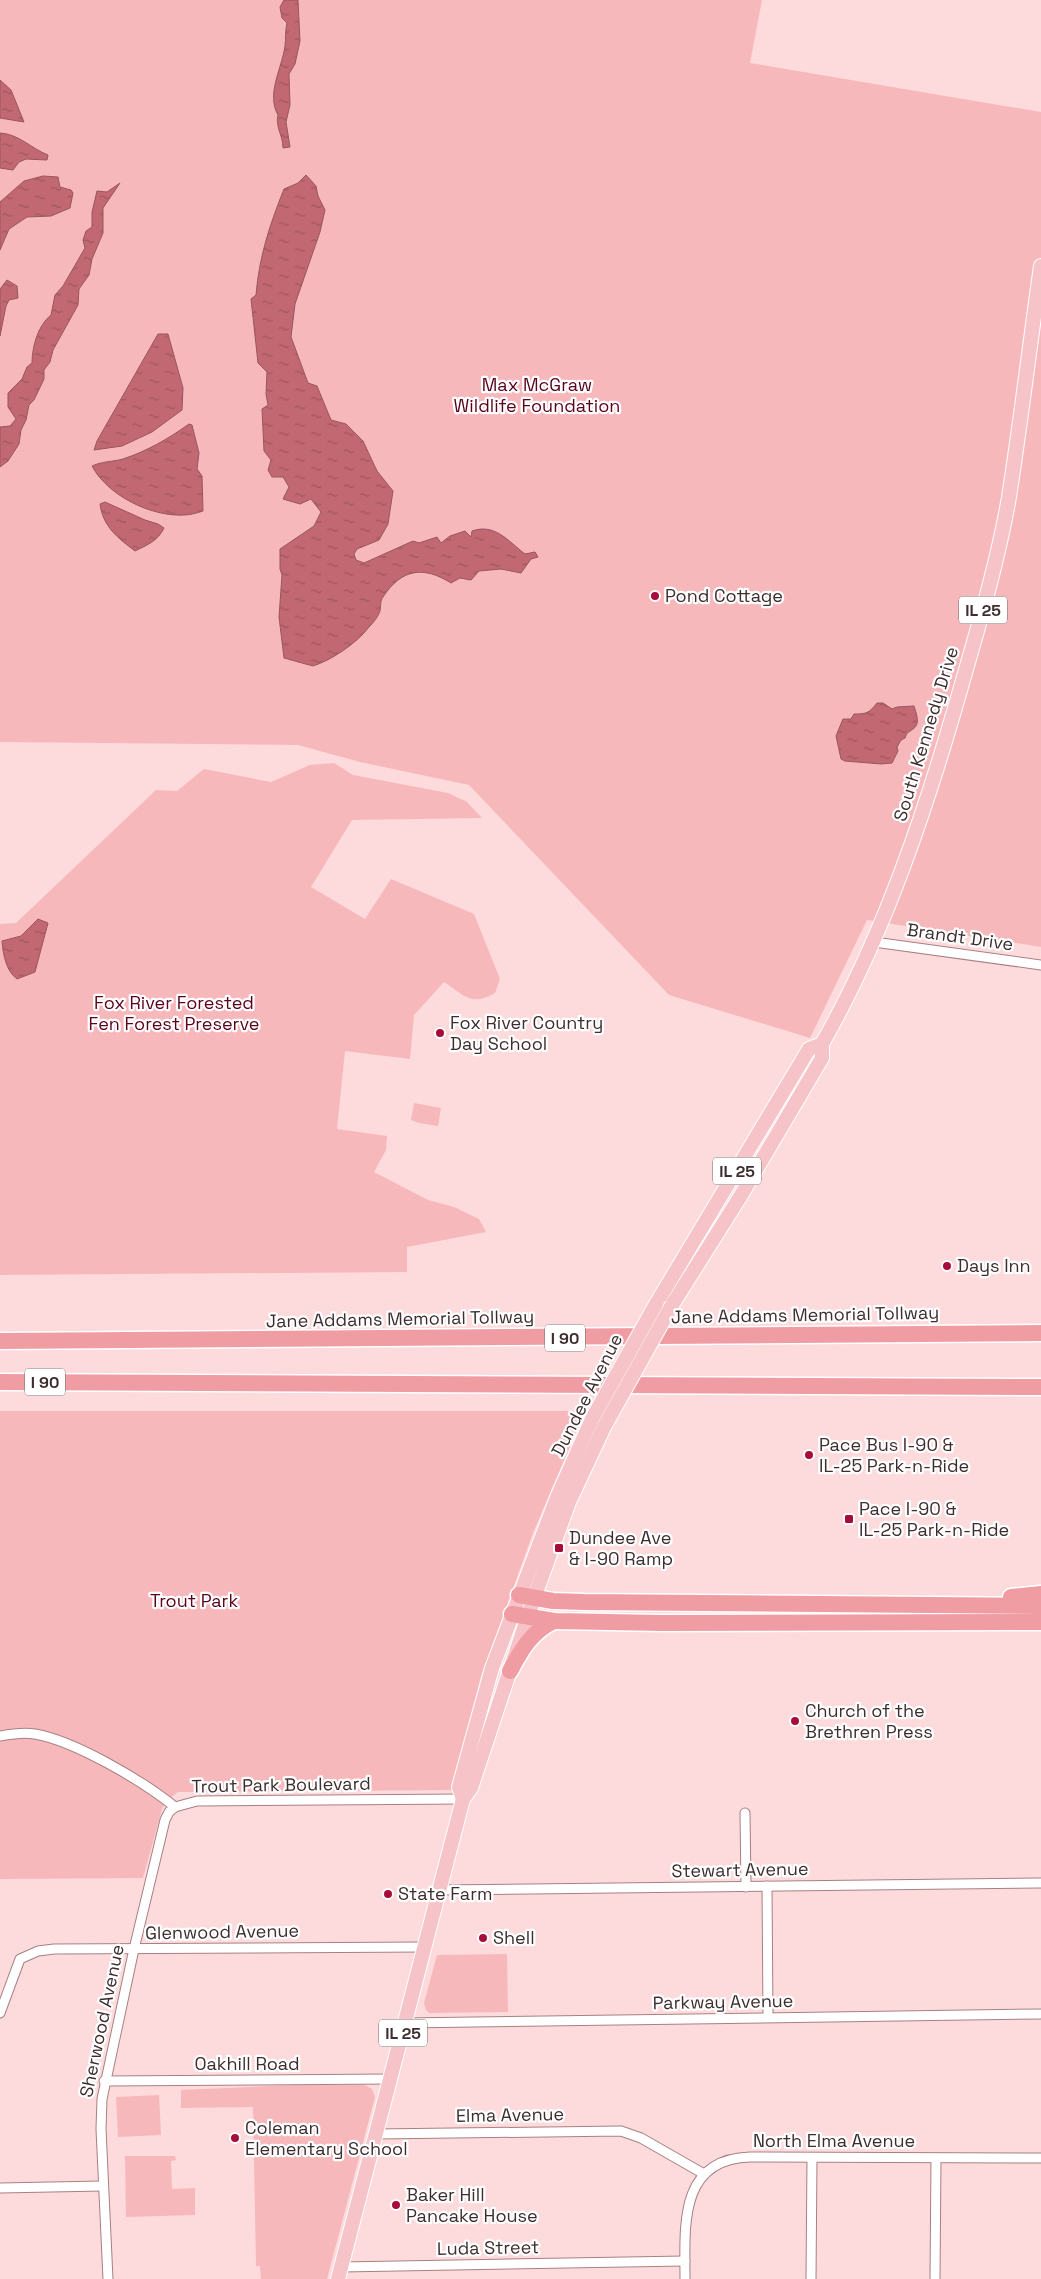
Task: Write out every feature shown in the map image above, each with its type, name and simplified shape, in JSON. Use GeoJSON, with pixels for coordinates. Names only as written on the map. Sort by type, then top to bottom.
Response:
{"type":"FeatureCollection","features":[{"type":"Feature","properties":{"kind":"highway","name":"Jane Addams Memorial Tollway"},"geometry":{"type":"LineString","coordinates":[[0,1341],[89,1342],[1041,1333]]}},
{"type":"Feature","properties":{"kind":"highway","name":"I 90"},"geometry":{"type":"LineString","coordinates":[[0,1382],[1041,1387]]}},
{"type":"Feature","properties":{"kind":"highway"},"geometry":{"type":"LineString","coordinates":[[971,1388],[1041,1396]]}},
{"type":"Feature","properties":{"kind":"highway"},"geometry":{"type":"LineString","coordinates":[[869,1605],[1010,1598],[1041,1594]]}},
{"type":"Feature","properties":{"kind":"highway"},"geometry":{"type":"LineString","coordinates":[[527,1597],[584,1602],[1041,1606]]}},
{"type":"Feature","properties":{"kind":"highway"},"geometry":{"type":"LineString","coordinates":[[512,1614],[554,1621],[994,1624],[1041,1622]]}},
{"type":"Feature","properties":{"kind":"highway"},"geometry":{"type":"LineString","coordinates":[[510,1670],[526,1642],[547,1624],[554,1621]]}},
{"type":"Feature","properties":{"kind":"highway"},"geometry":{"type":"LineString","coordinates":[[994,1624],[1041,1628]]}},
{"type":"Feature","properties":{"kind":"main road","name":"South Kennedy Drive"},"geometry":{"type":"LineString","coordinates":[[874,942],[945,744],[982,613],[1008,498],[1041,266]]}},
{"type":"Feature","properties":{"kind":"main road","name":"Dundee Avenue"},"geometry":{"type":"LineString","coordinates":[[463,1799],[459,1787],[492,1668],[512,1614],[527,1597],[604,1427],[672,1305],[740,1197],[822,1058],[822,1044],[874,942]]}},
{"type":"Feature","properties":{"kind":"main road","name":"Dundee Avenue"},"geometry":{"type":"LineString","coordinates":[[340,2273],[463,1799],[471,1788],[529,1617],[527,1597],[558,1495],[592,1419],[656,1304],[809,1049],[822,1044]]}},
{"type":"Feature","properties":{"kind":"street","name":"Brandt Drive"},"geometry":{"type":"LineString","coordinates":[[874,942],[1041,965]]}},
{"type":"Feature","properties":{"kind":"street","name":"Trout Park Boulevard"},"geometry":{"type":"LineString","coordinates":[[0,1736],[28,1733],[62,1743],[150,1788],[175,1807],[197,1802],[463,1799]]}},
{"type":"Feature","properties":{"kind":"street","name":"Sherwood Avenue"},"geometry":{"type":"LineString","coordinates":[[108,2279],[101,2112],[104,2081],[166,1820],[169,1812],[175,1807]]}},
{"type":"Feature","properties":{"kind":"street"},"geometry":{"type":"LineString","coordinates":[[745,1813],[746,1887]]}},
{"type":"Feature","properties":{"kind":"street","name":"Stewart Avenue"},"geometry":{"type":"LineString","coordinates":[[440,1890],[1041,1883]]}},
{"type":"Feature","properties":{"kind":"street"},"geometry":{"type":"LineString","coordinates":[[767,1886],[768,2017]]}},
{"type":"Feature","properties":{"kind":"street","name":"Glenwood Avenue"},"geometry":{"type":"LineString","coordinates":[[0,2013],[20,1959],[28,1955],[54,1949],[425,1947]]}},
{"type":"Feature","properties":{"kind":"street","name":"Parkway Avenue"},"geometry":{"type":"LineString","coordinates":[[405,2023],[1041,2014]]}},
{"type":"Feature","properties":{"kind":"street","name":"Oakhill Road"},"geometry":{"type":"LineString","coordinates":[[104,2081],[390,2079]]}},
{"type":"Feature","properties":{"kind":"street","name":"Elma Avenue"},"geometry":{"type":"LineString","coordinates":[[377,2134],[614,2130],[627,2132],[642,2138],[704,2174]]}},
{"type":"Feature","properties":{"kind":"street","name":"North Elma Avenue"},"geometry":{"type":"LineString","coordinates":[[704,2174],[719,2164],[736,2158],[1041,2158]]}},
{"type":"Feature","properties":{"kind":"street"},"geometry":{"type":"LineString","coordinates":[[811,2279],[812,2158]]}},
{"type":"Feature","properties":{"kind":"street"},"geometry":{"type":"LineString","coordinates":[[935,2279],[936,2158]]}},
{"type":"Feature","properties":{"kind":"street"},"geometry":{"type":"LineString","coordinates":[[685,2279],[687,2206],[693,2191],[704,2174]]}},
{"type":"Feature","properties":{"kind":"street"},"geometry":{"type":"LineString","coordinates":[[0,2188],[103,2186]]}},
{"type":"Feature","properties":{"kind":"street","name":"Luda Street"},"geometry":{"type":"LineString","coordinates":[[340,2273],[685,2261]]}},
{"type":"Feature","properties":{"kind":"green space","name":"Max McGraw Wildlife Foundation"},"geometry":{"type":"Polygon","coordinates":[[[0,0],[762,0],[750,63],[1041,112],[1041,947],[867,920],[810,1038],[669,995],[469,785],[360,762],[298,745],[0,742],[0,0]]]}},
{"type":"Feature","properties":{"kind":"green space","name":"Fox River Forested Fen Forest Preserve"},"geometry":{"type":"Polygon","coordinates":[[[334,763],[353,775],[448,793],[467,802],[482,818],[352,820],[311,887],[365,919],[391,879],[474,914],[500,979],[495,993],[480,999],[468,998],[444,982],[414,1015],[410,1059],[345,1051],[337,1129],[387,1136],[386,1150],[374,1172],[428,1200],[454,1207],[479,1219],[486,1232],[407,1247],[407,1272],[0,1275],[0,924],[16,923],[156,790],[177,791],[204,769],[271,782],[310,765],[334,763]]]}},
{"type":"Feature","properties":{"kind":"green space"},"geometry":{"type":"Polygon","coordinates":[[[414,1103],[441,1108],[438,1126],[411,1120],[414,1103]]]}},
{"type":"Feature","properties":{"kind":"green space","name":"Trout Park"},"geometry":{"type":"Polygon","coordinates":[[[0,1411],[585,1411],[533,1533],[480,1680],[454,1790],[178,1792],[166,1801],[162,1809],[143,1878],[0,1879],[0,1411]]]}},
{"type":"Feature","properties":{"kind":"green space"},"geometry":{"type":"Polygon","coordinates":[[[507,1954],[508,2012],[429,2013],[426,2010],[424,2003],[437,1955],[507,1954]]]}},
{"type":"Feature","properties":{"kind":"green space"},"geometry":{"type":"Polygon","coordinates":[[[295,2085],[365,2085],[372,2089],[375,2097],[327,2279],[261,2279],[260,2266],[256,2266],[253,2107],[181,2108],[181,2090],[295,2085]]]}},
{"type":"Feature","properties":{"kind":"green space"},"geometry":{"type":"Polygon","coordinates":[[[159,2095],[161,2135],[118,2137],[116,2097],[159,2095]]]}},
{"type":"Feature","properties":{"kind":"green space"},"geometry":{"type":"Polygon","coordinates":[[[125,2156],[175,2156],[176,2160],[171,2161],[172,2189],[195,2188],[195,2215],[126,2217],[125,2156]]]}},
{"type":"Feature","properties":{"kind":"water"},"geometry":{"type":"Polygon","coordinates":[[[284,0],[298,0],[300,41],[295,64],[289,74],[290,105],[286,122],[290,147],[283,148],[275,107],[274,90],[285,43],[287,23],[282,18],[280,7],[284,0]]]}},
{"type":"Feature","properties":{"kind":"water"},"geometry":{"type":"Polygon","coordinates":[[[0,80],[11,90],[24,122],[0,118],[0,80]]]}},
{"type":"Feature","properties":{"kind":"water"},"geometry":{"type":"Polygon","coordinates":[[[0,133],[13,136],[48,155],[47,160],[26,159],[19,162],[13,170],[0,168],[0,133]]]}},
{"type":"Feature","properties":{"kind":"water"},"geometry":{"type":"Polygon","coordinates":[[[306,175],[316,186],[318,196],[325,210],[320,232],[295,304],[291,337],[308,383],[317,386],[331,420],[346,424],[363,441],[377,471],[393,491],[388,524],[379,540],[357,549],[354,554],[356,560],[364,563],[413,541],[419,543],[437,537],[441,543],[450,536],[465,531],[471,537],[472,531],[480,529],[494,531],[525,554],[535,552],[538,557],[531,559],[521,573],[501,569],[479,571],[471,580],[460,578],[451,583],[423,572],[406,575],[390,587],[383,597],[378,615],[358,639],[336,655],[313,666],[284,658],[279,617],[282,575],[280,569],[280,549],[314,526],[321,512],[311,499],[300,504],[283,499],[289,487],[283,477],[272,477],[268,470],[271,460],[264,451],[262,409],[268,405],[266,394],[267,372],[258,363],[251,299],[256,295],[266,241],[284,189],[298,183],[306,175]]]}},
{"type":"Feature","properties":{"kind":"water"},"geometry":{"type":"Polygon","coordinates":[[[43,176],[58,177],[60,187],[71,190],[73,193],[70,208],[51,216],[27,217],[9,229],[0,250],[0,202],[24,181],[43,176]]]}},
{"type":"Feature","properties":{"kind":"water"},"geometry":{"type":"Polygon","coordinates":[[[120,183],[103,208],[103,233],[92,259],[89,275],[79,289],[78,305],[53,350],[50,362],[44,370],[44,379],[34,400],[29,405],[26,420],[21,430],[19,444],[8,461],[0,467],[0,427],[10,426],[16,419],[8,407],[8,393],[22,379],[27,367],[32,363],[33,350],[39,330],[51,315],[55,295],[63,286],[85,248],[83,240],[86,231],[92,227],[92,212],[97,191],[107,192],[120,183]]]}},
{"type":"Feature","properties":{"kind":"water"},"geometry":{"type":"Polygon","coordinates":[[[7,280],[17,286],[18,298],[9,300],[6,306],[0,336],[0,289],[7,280]]]}},
{"type":"Feature","properties":{"kind":"water"},"geometry":{"type":"Polygon","coordinates":[[[158,334],[168,334],[183,388],[182,410],[152,432],[122,446],[94,450],[97,441],[158,334]]]}},
{"type":"Feature","properties":{"kind":"water"},"geometry":{"type":"Polygon","coordinates":[[[189,424],[192,425],[199,453],[197,469],[202,476],[203,511],[189,515],[171,515],[144,508],[119,495],[99,477],[92,466],[123,459],[140,452],[165,440],[189,424]]]}},
{"type":"Feature","properties":{"kind":"water"},"geometry":{"type":"Polygon","coordinates":[[[105,502],[164,528],[148,545],[135,551],[108,526],[100,504],[105,502]]]}},
{"type":"Feature","properties":{"kind":"water"},"geometry":{"type":"Polygon","coordinates":[[[877,703],[883,703],[892,709],[914,706],[917,724],[901,740],[892,763],[881,764],[841,759],[836,736],[843,719],[851,719],[854,714],[867,712],[877,703]]]}},
{"type":"Feature","properties":{"kind":"water"},"geometry":{"type":"Polygon","coordinates":[[[38,919],[48,923],[35,972],[17,979],[10,972],[4,957],[2,941],[21,936],[38,919]]]}},
{"type":"Feature","properties":{"kind":"place","name":"Pond Cottage"},"geometry":{"type":"Point","coordinates":[655,596]}},
{"type":"Feature","properties":{"kind":"place","name":"Fox River Country Day School"},"geometry":{"type":"Point","coordinates":[440,1033]}},
{"type":"Feature","properties":{"kind":"place","name":"Days Inn"},"geometry":{"type":"Point","coordinates":[947,1266]}},
{"type":"Feature","properties":{"kind":"place","name":"Pace Bus I-90 & IL-25 Park-n-Ride"},"geometry":{"type":"Point","coordinates":[809,1455]}},
{"type":"Feature","properties":{"kind":"place","name":"Pace I-90 & IL-25 Park-n-Ride"},"geometry":{"type":"Point","coordinates":[849,1519]}},
{"type":"Feature","properties":{"kind":"place","name":"Dundee Ave & I-90 Ramp"},"geometry":{"type":"Point","coordinates":[559,1548]}},
{"type":"Feature","properties":{"kind":"place","name":"Church of the Brethren Press"},"geometry":{"type":"Point","coordinates":[795,1721]}},
{"type":"Feature","properties":{"kind":"place","name":"State Farm"},"geometry":{"type":"Point","coordinates":[388,1894]}},
{"type":"Feature","properties":{"kind":"place","name":"Shell"},"geometry":{"type":"Point","coordinates":[483,1938]}},
{"type":"Feature","properties":{"kind":"place","name":"Coleman Elementary School"},"geometry":{"type":"Point","coordinates":[235,2138]}},
{"type":"Feature","properties":{"kind":"place","name":"Baker Hill Pancake House"},"geometry":{"type":"Point","coordinates":[396,2205]}}]}
